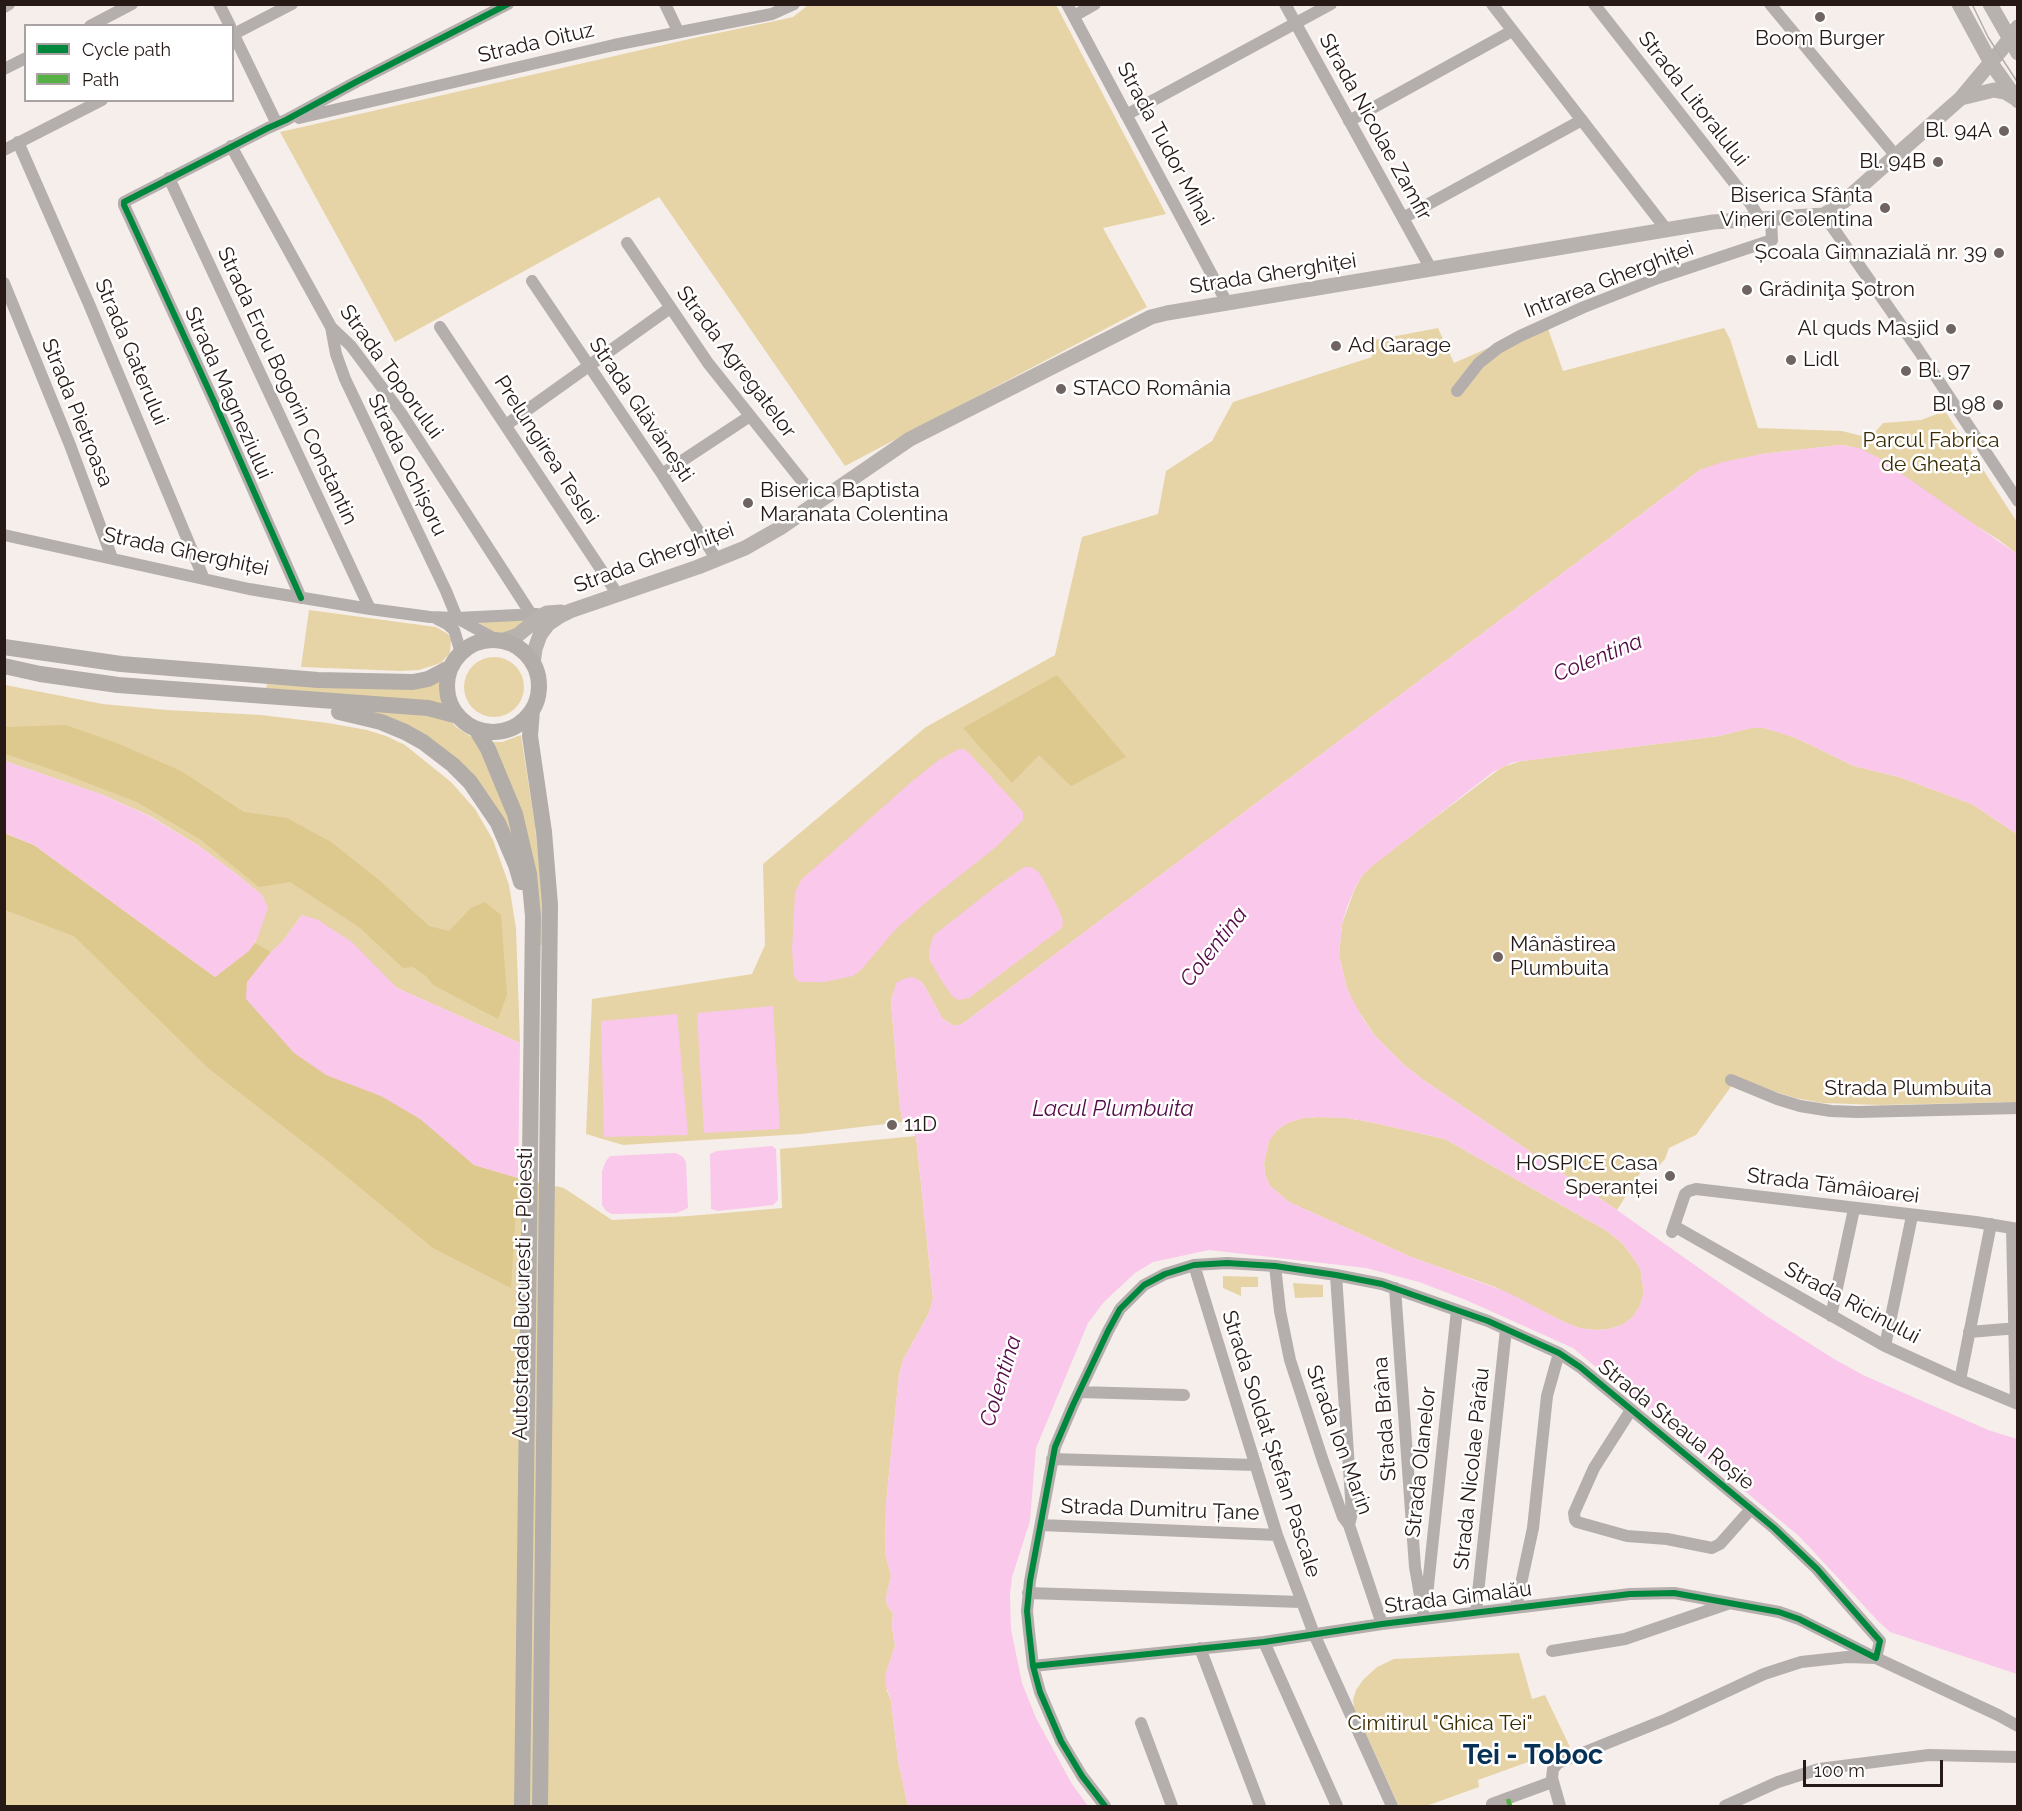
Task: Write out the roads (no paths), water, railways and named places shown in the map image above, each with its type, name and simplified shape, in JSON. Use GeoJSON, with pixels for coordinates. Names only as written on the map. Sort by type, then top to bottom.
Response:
{"type":"FeatureCollection","features":[{"type":"Feature","properties":{"kind":"highway"},"geometry":{"type":"LineString","coordinates":[[4,647],[121,664],[318,680],[413,682],[428,679],[451,667],[462,653],[477,643],[499,641],[520,649],[533,664],[538,683],[538,692],[532,710],[518,724],[508,729],[497,732],[476,729]]}},
{"type":"Feature","properties":{"kind":"highway"},"geometry":{"type":"LineString","coordinates":[[4,666],[118,685],[428,708],[458,716],[476,729],[498,769],[515,814],[531,890],[533,962]]}},
{"type":"Feature","properties":{"kind":"highway"},"geometry":{"type":"LineString","coordinates":[[451,667],[447,687],[449,698],[458,716]]}},
{"type":"Feature","properties":{"kind":"highway"},"geometry":{"type":"LineString","coordinates":[[277,698],[303,707],[348,713],[381,722],[423,742],[462,774],[484,802],[508,843],[521,885],[533,962]]}},
{"type":"Feature","properties":{"kind":"highway","name":"Autostrada Bucuresti - Ploiesti"},"geometry":{"type":"LineString","coordinates":[[532,710],[530,736],[548,867],[550,905],[542,1722]]}},
{"type":"Feature","properties":{"kind":"highway","name":"Autostrada Bucuresti - Ploiesti"},"geometry":{"type":"LineString","coordinates":[[523,1750],[527,1273],[533,962]]}},
{"type":"Feature","properties":{"kind":"highway"},"geometry":{"type":"LineString","coordinates":[[540,1806],[542,1722]]}},
{"type":"Feature","properties":{"kind":"highway"},"geometry":{"type":"LineString","coordinates":[[542,1722],[548,1806]]}},
{"type":"Feature","properties":{"kind":"highway"},"geometry":{"type":"LineString","coordinates":[[515,1806],[523,1750]]}},
{"type":"Feature","properties":{"kind":"highway"},"geometry":{"type":"LineString","coordinates":[[522,1806],[523,1750]]}},
{"type":"Feature","properties":{"kind":"main road"},"geometry":{"type":"LineString","coordinates":[[1959,4],[1991,63],[2017,99]]}},
{"type":"Feature","properties":{"kind":"main road"},"geometry":{"type":"LineString","coordinates":[[1990,4],[2013,33],[2018,53]]}},
{"type":"Feature","properties":{"kind":"main road"},"geometry":{"type":"LineString","coordinates":[[1824,215],[1842,203],[1961,99],[2013,33]]}},
{"type":"Feature","properties":{"kind":"main road"},"geometry":{"type":"LineString","coordinates":[[1961,99],[1994,90],[2005,92],[2017,99]]}},
{"type":"Feature","properties":{"kind":"main road","name":"Strada Gherghiței"},"geometry":{"type":"LineString","coordinates":[[533,664],[535,649],[544,628],[554,619],[570,611],[717,560],[745,548],[768,536],[910,439],[1134,325],[1159,315],[1666,229],[1722,221],[1824,215]]}},
{"type":"Feature","properties":{"kind":"main road","name":"Strada Gherghiței"},"geometry":{"type":"LineString","coordinates":[[547,613],[570,611]]}},
{"type":"Feature","properties":{"kind":"main road"},"geometry":{"type":"LineString","coordinates":[[499,641],[518,635],[537,618],[547,613]]}},
{"type":"Feature","properties":{"kind":"street"},"geometry":{"type":"LineString","coordinates":[[4,7],[9,4]]}},
{"type":"Feature","properties":{"kind":"street"},"geometry":{"type":"LineString","coordinates":[[94,24],[132,4]]}},
{"type":"Feature","properties":{"kind":"street"},"geometry":{"type":"LineString","coordinates":[[219,4],[228,24]]}},
{"type":"Feature","properties":{"kind":"street"},"geometry":{"type":"LineString","coordinates":[[234,31],[292,4]]}},
{"type":"Feature","properties":{"kind":"street"},"geometry":{"type":"LineString","coordinates":[[169,178],[508,4]]}},
{"type":"Feature","properties":{"kind":"street"},"geometry":{"type":"LineString","coordinates":[[665,4],[678,32]]}},
{"type":"Feature","properties":{"kind":"street","name":"Strada Oituz"},"geometry":{"type":"LineString","coordinates":[[282,122],[678,32],[772,14],[794,4]]}},
{"type":"Feature","properties":{"kind":"street","name":"Strada Tudor Mihai"},"geometry":{"type":"LineString","coordinates":[[1067,4],[1227,303]]}},
{"type":"Feature","properties":{"kind":"street"},"geometry":{"type":"LineString","coordinates":[[1074,16],[1095,4]]}},
{"type":"Feature","properties":{"kind":"street","name":"Strada Nicolae Zamfir"},"geometry":{"type":"LineString","coordinates":[[1285,4],[1431,269]]}},
{"type":"Feature","properties":{"kind":"street"},"geometry":{"type":"LineString","coordinates":[[1126,115],[1331,4]]}},
{"type":"Feature","properties":{"kind":"street"},"geometry":{"type":"LineString","coordinates":[[1492,4],[1666,229]]}},
{"type":"Feature","properties":{"kind":"street","name":"Strada Litoralului"},"geometry":{"type":"LineString","coordinates":[[1594,4],[1765,219]]}},
{"type":"Feature","properties":{"kind":"street"},"geometry":{"type":"LineString","coordinates":[[1770,4],[1896,156]]}},
{"type":"Feature","properties":{"kind":"street"},"geometry":{"type":"LineString","coordinates":[[1349,121],[1512,31]]}},
{"type":"Feature","properties":{"kind":"street"},"geometry":{"type":"LineString","coordinates":[[234,36],[282,122]]}},
{"type":"Feature","properties":{"kind":"street"},"geometry":{"type":"LineString","coordinates":[[4,69],[24,59]]}},
{"type":"Feature","properties":{"kind":"street"},"geometry":{"type":"LineString","coordinates":[[4,150],[98,102]]}},
{"type":"Feature","properties":{"kind":"street"},"geometry":{"type":"LineString","coordinates":[[1403,218],[1582,120]]}},
{"type":"Feature","properties":{"kind":"street","name":"Strada Gaterului"},"geometry":{"type":"LineString","coordinates":[[18,142],[85,294],[204,579]]}},
{"type":"Feature","properties":{"kind":"street","name":"Strada Toporului"},"geometry":{"type":"LineString","coordinates":[[231,146],[332,327],[351,346],[401,413],[531,614]]}},
{"type":"Feature","properties":{"kind":"street","name":"Strada Magneziului"},"geometry":{"type":"LineString","coordinates":[[169,178],[124,203],[302,598]]}},
{"type":"Feature","properties":{"kind":"street","name":"Strada Erou Bogorin Constantin"},"geometry":{"type":"LineString","coordinates":[[169,178],[370,609]]}},
{"type":"Feature","properties":{"kind":"street"},"geometry":{"type":"LineString","coordinates":[[1824,215],[1913,342],[2018,501]]}},
{"type":"Feature","properties":{"kind":"street","name":"Intrarea Gherghiței"},"geometry":{"type":"LineString","coordinates":[[1457,391],[1479,363],[1498,348],[1520,336],[1584,307],[1658,278],[1772,240],[1765,219]]}},
{"type":"Feature","properties":{"kind":"street","name":"Strada Agregatelor"},"geometry":{"type":"LineString","coordinates":[[627,243],[708,363],[818,501]]}},
{"type":"Feature","properties":{"kind":"street","name":"Strada Glăvănești"},"geometry":{"type":"LineString","coordinates":[[532,281],[717,560]]}},
{"type":"Feature","properties":{"kind":"street","name":"Strada Pietroasa"},"geometry":{"type":"LineString","coordinates":[[4,283],[70,445],[112,558]]}},
{"type":"Feature","properties":{"kind":"street"},"geometry":{"type":"LineString","coordinates":[[506,425],[670,308]]}},
{"type":"Feature","properties":{"kind":"street","name":"Strada Ochișoru"},"geometry":{"type":"LineString","coordinates":[[332,327],[336,354],[345,379],[457,618]]}},
{"type":"Feature","properties":{"kind":"street","name":"Prelungirea Teslei"},"geometry":{"type":"LineString","coordinates":[[440,327],[618,595]]}},
{"type":"Feature","properties":{"kind":"street"},"geometry":{"type":"LineString","coordinates":[[662,474],[750,416]]}},
{"type":"Feature","properties":{"kind":"street","name":"Strada Gherghiței"},"geometry":{"type":"LineString","coordinates":[[4,535],[249,590],[370,609],[457,618],[547,613]]}},
{"type":"Feature","properties":{"kind":"street","name":"Strada Gherghiței"},"geometry":{"type":"LineString","coordinates":[[430,617],[443,621],[451,627],[458,638],[462,653]]}},
{"type":"Feature","properties":{"kind":"street","name":"Strada Gherghiței"},"geometry":{"type":"LineString","coordinates":[[457,618],[499,641]]}},
{"type":"Feature","properties":{"kind":"street","name":"Strada Plumbuita"},"geometry":{"type":"LineString","coordinates":[[1731,1080],[1790,1103],[1831,1111],[2018,1108]]}},
{"type":"Feature","properties":{"kind":"street","name":"Strada Tămâioarei"},"geometry":{"type":"LineString","coordinates":[[1673,1229],[1685,1194],[1696,1189],[2015,1228]]}},
{"type":"Feature","properties":{"kind":"street"},"geometry":{"type":"LineString","coordinates":[[1831,1316],[1854,1209]]}},
{"type":"Feature","properties":{"kind":"street"},"geometry":{"type":"LineString","coordinates":[[1885,1346],[1912,1216]]}},
{"type":"Feature","properties":{"kind":"street"},"geometry":{"type":"LineString","coordinates":[[1960,1380],[1991,1224]]}},
{"type":"Feature","properties":{"kind":"street"},"geometry":{"type":"LineString","coordinates":[[2015,1228],[2017,1403]]}},
{"type":"Feature","properties":{"kind":"street","name":"Strada Ricinului"},"geometry":{"type":"LineString","coordinates":[[1673,1229],[1885,1346],[2017,1403]]}},
{"type":"Feature","properties":{"kind":"street","name":"Strada Steaua Roșie"},"geometry":{"type":"LineString","coordinates":[[1105,1806],[1082,1776],[1053,1725],[1040,1692],[1033,1666],[1028,1593],[1052,1459],[1060,1435],[1108,1331],[1127,1301],[1144,1285],[1154,1279],[1194,1265],[1219,1263],[1275,1266],[1336,1275],[1395,1288],[1506,1329],[1559,1353],[1580,1367],[1751,1509],[1805,1557],[1878,1637],[1880,1644],[1876,1658]]}},
{"type":"Feature","properties":{"kind":"street","name":"Strada Soldat Ștefan Pascale"},"geometry":{"type":"LineString","coordinates":[[1194,1265],[1277,1535],[1301,1602],[1392,1806]]}},
{"type":"Feature","properties":{"kind":"street","name":"Strada Ion Marin"},"geometry":{"type":"LineString","coordinates":[[1275,1266],[1290,1360],[1382,1624]]}},
{"type":"Feature","properties":{"kind":"street"},"geometry":{"type":"LineString","coordinates":[[1336,1275],[1352,1514],[1349,1525]]}},
{"type":"Feature","properties":{"kind":"street","name":"Strada Brâna"},"geometry":{"type":"LineString","coordinates":[[1395,1288],[1415,1567],[1424,1618]]}},
{"type":"Feature","properties":{"kind":"street","name":"Strada Olanelor"},"geometry":{"type":"LineString","coordinates":[[1424,1618],[1457,1310]]}},
{"type":"Feature","properties":{"kind":"street"},"geometry":{"type":"LineString","coordinates":[[1969,1332],[2016,1328]]}},
{"type":"Feature","properties":{"kind":"street","name":"Strada Nicolae Pârâu"},"geometry":{"type":"LineString","coordinates":[[1476,1612],[1506,1329]]}},
{"type":"Feature","properties":{"kind":"street"},"geometry":{"type":"LineString","coordinates":[[1516,1607],[1533,1528],[1547,1396],[1559,1353]]}},
{"type":"Feature","properties":{"kind":"street"},"geometry":{"type":"LineString","coordinates":[[1079,1392],[1184,1395]]}},
{"type":"Feature","properties":{"kind":"street"},"geometry":{"type":"LineString","coordinates":[[1631,1410],[1593,1468],[1574,1513],[1577,1522],[1627,1536],[1667,1539],[1712,1548],[1720,1544],[1751,1509]]}},
{"type":"Feature","properties":{"kind":"street"},"geometry":{"type":"LineString","coordinates":[[1052,1459],[1256,1465]]}},
{"type":"Feature","properties":{"kind":"street","name":"Strada Dumitru Țane"},"geometry":{"type":"LineString","coordinates":[[1041,1525],[1277,1535]]}},
{"type":"Feature","properties":{"kind":"street"},"geometry":{"type":"LineString","coordinates":[[1028,1593],[1301,1602]]}},
{"type":"Feature","properties":{"kind":"street","name":"Strada Gimalău"},"geometry":{"type":"LineString","coordinates":[[1033,1666],[1264,1642],[1424,1618],[1630,1594],[1674,1593],[1785,1614],[2018,1726]]}},
{"type":"Feature","properties":{"kind":"street"},"geometry":{"type":"LineString","coordinates":[[1552,1651],[1633,1637],[1731,1603]]}},
{"type":"Feature","properties":{"kind":"street"},"geometry":{"type":"LineString","coordinates":[[1837,1658],[1838,1639]]}},
{"type":"Feature","properties":{"kind":"street"},"geometry":{"type":"LineString","coordinates":[[1264,1642],[1337,1806]]}},
{"type":"Feature","properties":{"kind":"street"},"geometry":{"type":"LineString","coordinates":[[1200,1648],[1260,1806]]}},
{"type":"Feature","properties":{"kind":"street"},"geometry":{"type":"LineString","coordinates":[[1560,1806],[1552,1782],[1552,1769],[1562,1761],[1667,1719],[1777,1669],[1801,1662],[1837,1658],[1876,1658]]}},
{"type":"Feature","properties":{"kind":"street"},"geometry":{"type":"LineString","coordinates":[[1141,1723],[1172,1806]]}},
{"type":"Feature","properties":{"kind":"street"},"geometry":{"type":"LineString","coordinates":[[1725,1806],[1778,1782],[1819,1769],[1929,1755],[2018,1757]]}},
{"type":"Feature","properties":{"kind":"street"},"geometry":{"type":"LineString","coordinates":[[1492,1804],[1509,1802],[1552,1782]]}},
{"type":"Feature","properties":{"kind":"water","name":"Lacul Plumbuita"},"geometry":{"type":"Polygon","coordinates":[[[1840,445],[1859,448],[1879,458],[2017,554],[2017,834],[1972,804],[1899,777],[1854,766],[1796,738],[1764,728],[1751,728],[1719,736],[1522,761],[1511,763],[1493,772],[1361,877],[1342,924],[1339,955],[1347,989],[1363,1019],[1375,1036],[1422,1079],[1617,1210],[1768,1317],[1834,1359],[1863,1375],[1988,1430],[2017,1439],[2017,1674],[1890,1632],[1800,1537],[1573,1348],[1466,1300],[1419,1282],[1366,1268],[1209,1250],[1153,1262],[1135,1273],[1104,1302],[1088,1323],[1036,1448],[1030,1521],[1012,1577],[1011,1629],[1022,1683],[1036,1718],[1072,1784],[1088,1806],[908,1806],[898,1760],[891,1700],[885,1683],[895,1646],[892,1627],[893,1613],[887,1605],[886,1598],[891,1576],[885,1552],[886,1504],[899,1375],[903,1360],[929,1313],[933,1298],[916,1136],[903,1122],[900,1108],[891,1002],[896,983],[912,977],[919,980],[942,1018],[954,1026],[962,1024],[1700,470],[1722,462],[1762,454],[1840,445]],[[1303,1118],[1287,1123],[1277,1130],[1269,1141],[1264,1163],[1265,1175],[1270,1186],[1289,1202],[1411,1257],[1507,1292],[1579,1328],[1609,1329],[1622,1325],[1632,1318],[1644,1293],[1640,1268],[1622,1243],[1607,1231],[1445,1139],[1347,1118],[1303,1118]]]}},
{"type":"Feature","properties":{"kind":"water"},"geometry":{"type":"Polygon","coordinates":[[[959,749],[964,749],[969,753],[1016,804],[1023,812],[1023,820],[996,847],[895,930],[861,970],[853,976],[824,982],[799,982],[794,976],[792,950],[795,893],[801,880],[910,783],[939,760],[959,749]]]}},
{"type":"Feature","properties":{"kind":"water"},"geometry":{"type":"Polygon","coordinates":[[[5,761],[103,795],[149,816],[199,846],[235,873],[262,895],[268,908],[257,939],[249,951],[215,977],[34,845],[5,833],[5,761]]]}},
{"type":"Feature","properties":{"kind":"water"},"geometry":{"type":"Polygon","coordinates":[[[1024,867],[1030,867],[1041,875],[1059,910],[1063,921],[1062,928],[969,998],[959,1000],[953,997],[929,959],[929,949],[934,935],[1024,867]]]}},
{"type":"Feature","properties":{"kind":"water"},"geometry":{"type":"Polygon","coordinates":[[[302,915],[318,920],[352,942],[397,988],[520,1043],[518,1178],[474,1165],[420,1119],[381,1096],[326,1075],[294,1053],[246,999],[247,982],[302,915]]]}},
{"type":"Feature","properties":{"kind":"water"},"geometry":{"type":"Polygon","coordinates":[[[773,1006],[780,1129],[704,1133],[697,1013],[773,1006]]]}},
{"type":"Feature","properties":{"kind":"water"},"geometry":{"type":"Polygon","coordinates":[[[677,1014],[688,1135],[604,1137],[601,1021],[677,1014]]]}},
{"type":"Feature","properties":{"kind":"water"},"geometry":{"type":"Polygon","coordinates":[[[772,1146],[776,1149],[778,1200],[773,1205],[718,1211],[711,1209],[710,1154],[717,1151],[772,1146]]]}},
{"type":"Feature","properties":{"kind":"water"},"geometry":{"type":"Polygon","coordinates":[[[676,1153],[686,1162],[688,1208],[677,1213],[612,1214],[606,1211],[602,1205],[602,1171],[610,1156],[676,1153]]]}},
{"type":"Feature","properties":{"kind":"tram line"},"geometry":{"type":"LineString","coordinates":[[1972,4],[1988,37],[2018,83]]}},
{"type":"Feature","properties":{"kind":"place","name":"Boom Burger"},"geometry":{"type":"Point","coordinates":[1820,17]}},
{"type":"Feature","properties":{"kind":"place","name":"Bl. 94A"},"geometry":{"type":"Point","coordinates":[2004,131]}},
{"type":"Feature","properties":{"kind":"place","name":"Bl. 94B"},"geometry":{"type":"Point","coordinates":[1938,162]}},
{"type":"Feature","properties":{"kind":"place","name":"Biserica Sfânta Vineri Colentina"},"geometry":{"type":"Point","coordinates":[1885,208]}},
{"type":"Feature","properties":{"kind":"place","name":"Școala Gimnazială nr. 39"},"geometry":{"type":"Point","coordinates":[1999,253]}},
{"type":"Feature","properties":{"kind":"place","name":"Grădiniţa Şotron"},"geometry":{"type":"Point","coordinates":[1747,290]}},
{"type":"Feature","properties":{"kind":"place","name":"Al quds Masjid"},"geometry":{"type":"Point","coordinates":[1951,329]}},
{"type":"Feature","properties":{"kind":"place","name":"Ad Garage"},"geometry":{"type":"Point","coordinates":[1336,346]}},
{"type":"Feature","properties":{"kind":"place","name":"Lidl"},"geometry":{"type":"Point","coordinates":[1791,360]}},
{"type":"Feature","properties":{"kind":"place","name":"Bl. 97"},"geometry":{"type":"Point","coordinates":[1906,371]}},
{"type":"Feature","properties":{"kind":"place","name":"STACO România"},"geometry":{"type":"Point","coordinates":[1061,389]}},
{"type":"Feature","properties":{"kind":"place","name":"Bl. 98"},"geometry":{"type":"Point","coordinates":[1998,405]}},
{"type":"Feature","properties":{"kind":"place","name":"Biserica Baptista Maranata Colentina"},"geometry":{"type":"Point","coordinates":[748,503]}},
{"type":"Feature","properties":{"kind":"place","name":"Mânăstirea Plumbuita"},"geometry":{"type":"Point","coordinates":[1498,957]}},
{"type":"Feature","properties":{"kind":"place","name":"11D"},"geometry":{"type":"Point","coordinates":[892,1125]}},
{"type":"Feature","properties":{"kind":"place","name":"HOSPICE Casa Speranței"},"geometry":{"type":"Point","coordinates":[1670,1176]}},
{"type":"Feature","properties":{"kind":"district","name":"Tei - Toboc"},"geometry":{"type":"Point","coordinates":[1533,1756]}},
{"type":"Feature","properties":{"kind":"park label","name":"Parcul Fabrica de Gheață"},"geometry":{"type":"Point","coordinates":[1931,453]}},
{"type":"Feature","properties":{"kind":"park label","name":"Cimitirul \"Ghica Tei\""},"geometry":{"type":"Point","coordinates":[1440,1724]}},
{"type":"Feature","properties":{"kind":"water label","name":"Colentina"},"geometry":{"type":"Point","coordinates":[1598,658]}},
{"type":"Feature","properties":{"kind":"water label","name":"Colentina"},"geometry":{"type":"Point","coordinates":[1214,947]}},
{"type":"Feature","properties":{"kind":"water label","name":"Colentina"},"geometry":{"type":"Point","coordinates":[1001,1381]}}]}
